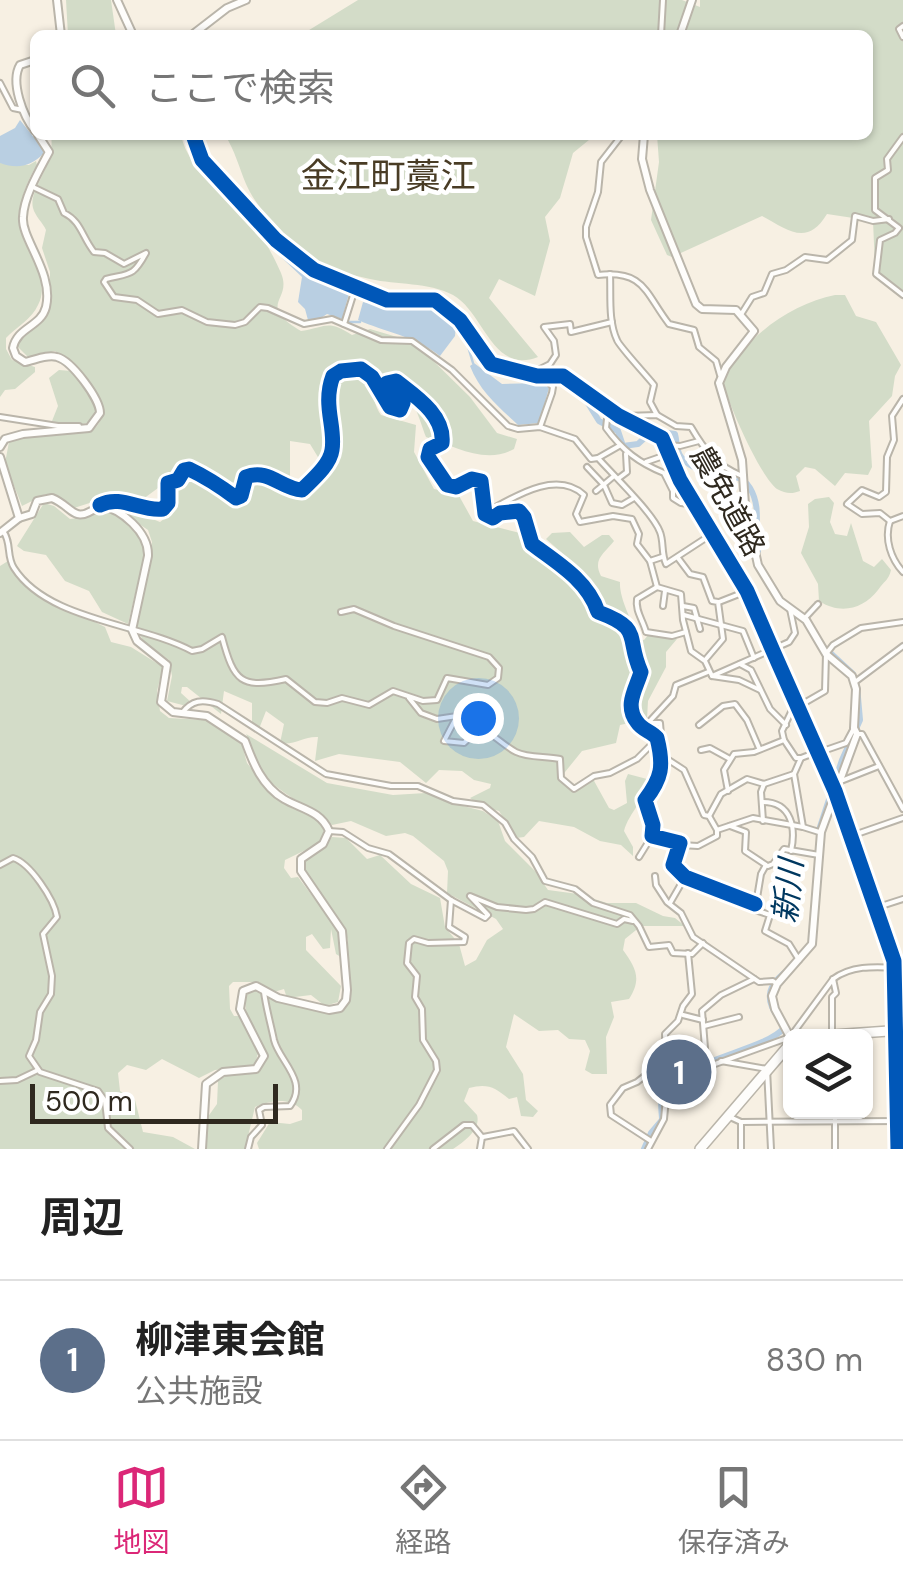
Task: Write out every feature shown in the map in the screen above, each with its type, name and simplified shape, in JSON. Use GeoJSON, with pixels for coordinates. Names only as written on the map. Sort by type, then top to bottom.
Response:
{"type":"FeatureCollection","features":[{"type":"Feature","properties":{"kind":"main road"},"geometry":{"type":"LineString","coordinates":[[873,1032],[900,1030]]}},
{"type":"Feature","properties":{"kind":"main road"},"geometry":{"type":"LineString","coordinates":[[700,1149],[783,1049]]}},
{"type":"Feature","properties":{"kind":"street"},"geometry":{"type":"LineString","coordinates":[[58,0],[61,30]]}},
{"type":"Feature","properties":{"kind":"street"},"geometry":{"type":"LineString","coordinates":[[117,0],[132,30]]}},
{"type":"Feature","properties":{"kind":"street"},"geometry":{"type":"LineString","coordinates":[[198,30],[227,8],[246,0]]}},
{"type":"Feature","properties":{"kind":"street"},"geometry":{"type":"LineString","coordinates":[[662,30],[663,0]]}},
{"type":"Feature","properties":{"kind":"street"},"geometry":{"type":"LineString","coordinates":[[682,30],[692,0]]}},
{"type":"Feature","properties":{"kind":"street"},"geometry":{"type":"LineString","coordinates":[[903,26],[899,29],[903,37]]}},
{"type":"Feature","properties":{"kind":"street"},"geometry":{"type":"LineString","coordinates":[[30,62],[16,71],[23,110],[30,122]]}},
{"type":"Feature","properties":{"kind":"street"},"geometry":{"type":"LineString","coordinates":[[0,83],[13,108],[23,110]]}},
{"type":"Feature","properties":{"kind":"street"},"geometry":{"type":"LineString","coordinates":[[903,138],[888,159],[888,170],[875,181],[874,206],[899,228],[880,240],[876,274],[903,295]]}},
{"type":"Feature","properties":{"kind":"street"},"geometry":{"type":"LineString","coordinates":[[0,447],[10,437],[85,429],[98,420],[100,403],[67,362],[50,356],[25,362],[14,352],[15,339],[42,316],[46,303],[42,270],[22,219],[49,152],[41,140]]}},
{"type":"Feature","properties":{"kind":"street","name":"農免道路"},"geometry":{"type":"LineString","coordinates":[[195,140],[202,160],[276,240],[314,270],[388,300],[435,300],[460,320],[492,364],[544,379],[564,376],[619,416],[653,432],[666,445],[695,505],[746,591],[834,787],[899,968],[900,1030]]}},
{"type":"Feature","properties":{"kind":"street"},"geometry":{"type":"LineString","coordinates":[[618,140],[601,162],[598,192],[586,227],[598,275],[628,276],[640,282],[669,324],[694,330],[699,347],[716,362],[742,460],[758,565],[773,593],[805,617],[827,652],[848,671],[855,682],[857,706],[855,730],[819,832],[815,934],[800,960],[775,982],[759,982],[693,937],[681,912],[656,885],[655,876]]}},
{"type":"Feature","properties":{"kind":"street"},"geometry":{"type":"LineString","coordinates":[[643,140],[642,159],[650,190],[688,292],[698,308],[727,308],[742,313],[754,331],[720,375]]}},
{"type":"Feature","properties":{"kind":"street"},"geometry":{"type":"LineString","coordinates":[[33,187],[58,199],[62,210],[74,217],[94,252],[124,264],[146,253],[124,278],[112,277],[104,282],[110,294],[120,300],[136,300],[158,314],[182,310],[214,324],[235,325],[245,322],[260,308],[268,308],[304,324],[332,319],[381,340],[407,340],[418,344],[461,378],[508,426],[540,428],[576,439],[590,460],[620,446]]}},
{"type":"Feature","properties":{"kind":"street"},"geometry":{"type":"LineString","coordinates":[[742,313],[752,297],[764,293],[772,274],[805,257],[827,260],[848,244],[855,216],[874,221],[888,218]]}},
{"type":"Feature","properties":{"kind":"street"},"geometry":{"type":"LineString","coordinates":[[610,274],[612,322],[618,344],[632,355],[654,385],[650,402],[658,415],[676,426],[692,427],[721,466],[742,478]]}},
{"type":"Feature","properties":{"kind":"street"},"geometry":{"type":"LineString","coordinates":[[344,324],[355,289]]}},
{"type":"Feature","properties":{"kind":"street"},"geometry":{"type":"LineString","coordinates":[[540,428],[552,393],[538,370],[550,364],[556,355],[554,342],[544,327],[570,324],[571,332],[612,322]]}},
{"type":"Feature","properties":{"kind":"street"},"geometry":{"type":"LineString","coordinates":[[341,612],[354,609],[488,657],[499,668],[498,678],[492,685],[447,678],[437,700],[409,698],[393,691],[369,705],[342,698],[320,703],[306,697],[286,679],[266,685],[244,680],[231,664],[222,637],[192,651],[79,613],[38,592],[13,566],[10,542],[1,532],[32,514],[37,501],[48,498],[59,500],[74,515],[107,500],[150,510],[163,509],[168,503],[168,483],[176,482],[189,469],[216,482],[236,498],[241,496],[246,477],[255,474],[302,490],[321,470],[332,450],[328,418],[330,380],[335,374],[354,368],[372,377],[380,394],[394,409],[400,410],[403,403],[387,386],[391,381],[400,383],[427,406],[443,432],[440,445],[429,451],[429,460],[452,486],[472,479],[481,481],[482,504],[489,517],[519,511],[532,544],[576,577],[594,597],[598,612],[624,623],[633,639],[641,672],[632,693],[634,718],[659,737]]}},
{"type":"Feature","properties":{"kind":"street"},"geometry":{"type":"LineString","coordinates":[[890,521],[877,512],[862,514],[848,504],[862,490],[879,497],[886,492],[887,457],[894,440],[892,416],[903,399]]}},
{"type":"Feature","properties":{"kind":"street"},"geometry":{"type":"LineString","coordinates":[[596,491],[626,472],[626,454],[606,424],[608,409]]}},
{"type":"Feature","properties":{"kind":"street"},"geometry":{"type":"LineString","coordinates":[[619,416],[658,415]]}},
{"type":"Feature","properties":{"kind":"street"},"geometry":{"type":"LineString","coordinates":[[0,417],[58,426],[83,426],[98,420]]}},
{"type":"Feature","properties":{"kind":"street"},"geometry":{"type":"LineString","coordinates":[[666,445],[699,441]]}},
{"type":"Feature","properties":{"kind":"street"},"geometry":{"type":"LineString","coordinates":[[626,454],[634,454],[664,473],[673,498],[695,505]]}},
{"type":"Feature","properties":{"kind":"street"},"geometry":{"type":"LineString","coordinates":[[644,463],[669,454]]}},
{"type":"Feature","properties":{"kind":"street"},"geometry":{"type":"LineString","coordinates":[[0,456],[20,518]]}},
{"type":"Feature","properties":{"kind":"street"},"geometry":{"type":"LineString","coordinates":[[598,458],[660,531],[666,564],[712,534]]}},
{"type":"Feature","properties":{"kind":"street"},"geometry":{"type":"LineString","coordinates":[[586,467],[604,485],[612,503],[622,505],[634,498]]}},
{"type":"Feature","properties":{"kind":"street"},"geometry":{"type":"LineString","coordinates":[[482,504],[494,508],[517,492],[565,485],[584,495],[576,514],[580,522],[612,516],[632,519],[639,534],[637,544],[650,562],[657,586],[681,594],[692,651],[705,661],[710,674]]}},
{"type":"Feature","properties":{"kind":"street"},"geometry":{"type":"LineString","coordinates":[[100,504],[114,508],[142,534],[148,546],[132,630],[137,641],[167,665],[161,702],[166,710],[207,716],[245,741],[248,760],[272,789],[283,799],[325,820],[328,831],[323,844],[301,859],[300,870],[342,931],[346,948],[346,1000],[340,1008],[329,1010],[278,998],[264,988],[246,988],[238,1002],[263,1050],[262,1065],[216,1075],[206,1084],[202,1149]]}},
{"type":"Feature","properties":{"kind":"street"},"geometry":{"type":"LineString","coordinates":[[890,521],[903,516]]}},
{"type":"Feature","properties":{"kind":"street"},"geometry":{"type":"LineString","coordinates":[[890,521],[890,547],[903,572]]}},
{"type":"Feature","properties":{"kind":"street"},"geometry":{"type":"LineString","coordinates":[[650,562],[662,557]]}},
{"type":"Feature","properties":{"kind":"street"},"geometry":{"type":"LineString","coordinates":[[678,558],[690,574],[702,577],[712,602],[746,591]]}},
{"type":"Feature","properties":{"kind":"street"},"geometry":{"type":"LineString","coordinates":[[657,586],[637,599],[637,611],[646,632],[672,636],[686,632]]}},
{"type":"Feature","properties":{"kind":"street"},"geometry":{"type":"LineString","coordinates":[[664,606],[665,591]]}},
{"type":"Feature","properties":{"kind":"street"},"geometry":{"type":"LineString","coordinates":[[705,661],[721,644],[723,626],[718,602]]}},
{"type":"Feature","properties":{"kind":"street"},"geometry":{"type":"LineString","coordinates":[[805,617],[818,604]]}},
{"type":"Feature","properties":{"kind":"street"},"geometry":{"type":"LineString","coordinates":[[684,606],[694,608],[700,630]]}},
{"type":"Feature","properties":{"kind":"street"},"geometry":{"type":"LineString","coordinates":[[640,722],[648,722],[661,710],[674,696],[676,685],[740,664],[788,642],[795,632],[790,609]]}},
{"type":"Feature","properties":{"kind":"street"},"geometry":{"type":"LineString","coordinates":[[683,615],[743,632],[754,658]]}},
{"type":"Feature","properties":{"kind":"street"},"geometry":{"type":"LineString","coordinates":[[827,652],[861,628],[903,622]]}},
{"type":"Feature","properties":{"kind":"street"},"geometry":{"type":"LineString","coordinates":[[855,682],[903,646]]}},
{"type":"Feature","properties":{"kind":"street"},"geometry":{"type":"LineString","coordinates":[[827,652],[825,691],[792,710],[782,730],[784,740],[800,758],[846,743],[855,730]]}},
{"type":"Feature","properties":{"kind":"street"},"geometry":{"type":"LineString","coordinates":[[740,664],[751,670],[770,709],[786,725]]}},
{"type":"Feature","properties":{"kind":"street"},"geometry":{"type":"LineString","coordinates":[[710,674],[739,680],[760,690]]}},
{"type":"Feature","properties":{"kind":"street"},"geometry":{"type":"LineString","coordinates":[[409,698],[422,713],[437,719],[457,716],[444,741],[464,743],[477,730],[485,730],[500,737],[514,751],[560,759],[561,778],[574,789],[594,776],[610,773],[637,759],[659,737]]}},
{"type":"Feature","properties":{"kind":"street"},"geometry":{"type":"LineString","coordinates":[[182,713],[190,704],[218,704],[326,774],[391,786],[418,786],[453,800],[482,805],[505,823],[514,840],[532,857],[544,881],[575,889],[593,903],[630,915],[648,947],[669,945],[673,953],[692,954],[703,943]]}},
{"type":"Feature","properties":{"kind":"street"},"geometry":{"type":"LineString","coordinates":[[699,725],[723,706],[735,704],[759,748]]}},
{"type":"Feature","properties":{"kind":"street"},"geometry":{"type":"LineString","coordinates":[[634,718],[645,726],[660,724],[660,776],[646,800],[654,824],[652,836],[639,857]]}},
{"type":"Feature","properties":{"kind":"street"},"geometry":{"type":"LineString","coordinates":[[855,730],[862,734],[881,765],[903,809]]}},
{"type":"Feature","properties":{"kind":"street"},"geometry":{"type":"LineString","coordinates":[[728,792],[724,770],[734,754],[754,752],[784,740]]}},
{"type":"Feature","properties":{"kind":"street"},"geometry":{"type":"LineString","coordinates":[[702,750],[710,748],[730,759]]}},
{"type":"Feature","properties":{"kind":"street"},"geometry":{"type":"LineString","coordinates":[[661,755],[684,770],[704,816],[709,816]]}},
{"type":"Feature","properties":{"kind":"street"},"geometry":{"type":"LineString","coordinates":[[800,758],[794,774],[803,827]]}},
{"type":"Feature","properties":{"kind":"street"},"geometry":{"type":"LineString","coordinates":[[834,787],[881,765]]}},
{"type":"Feature","properties":{"kind":"street"},"geometry":{"type":"LineString","coordinates":[[709,816],[721,794],[747,780],[764,784],[794,774]]}},
{"type":"Feature","properties":{"kind":"street"},"geometry":{"type":"LineString","coordinates":[[763,821],[764,784]]}},
{"type":"Feature","properties":{"kind":"street"},"geometry":{"type":"LineString","coordinates":[[764,802],[776,803],[785,810],[793,826],[791,852]]}},
{"type":"Feature","properties":{"kind":"street"},"geometry":{"type":"LineString","coordinates":[[652,836],[698,846],[717,836],[709,816]]}},
{"type":"Feature","properties":{"kind":"street"},"geometry":{"type":"LineString","coordinates":[[717,830],[753,818],[819,832]]}},
{"type":"Feature","properties":{"kind":"street"},"geometry":{"type":"LineString","coordinates":[[850,836],[903,818]]}},
{"type":"Feature","properties":{"kind":"street"},"geometry":{"type":"LineString","coordinates":[[730,826],[746,832],[745,852],[766,866]]}},
{"type":"Feature","properties":{"kind":"street"},"geometry":{"type":"LineString","coordinates":[[328,831],[343,832],[368,848],[389,854],[451,900],[484,918],[488,918],[486,912],[470,896],[498,907],[531,910],[545,902],[617,924],[624,919],[636,921]]}},
{"type":"Feature","properties":{"kind":"street"},"geometry":{"type":"LineString","coordinates":[[681,845],[674,865],[685,877],[755,904]]}},
{"type":"Feature","properties":{"kind":"street"},"geometry":{"type":"LineString","coordinates":[[800,960],[790,944],[766,931],[770,915],[754,910],[761,874],[784,850],[817,855]]}},
{"type":"Feature","properties":{"kind":"street"},"geometry":{"type":"LineString","coordinates":[[0,865],[12,858],[27,865],[55,909],[56,921],[42,934],[52,976],[51,994],[40,1012],[30,1052],[38,1070]]}},
{"type":"Feature","properties":{"kind":"street"},"geometry":{"type":"LineString","coordinates":[[670,904],[685,877]]}},
{"type":"Feature","properties":{"kind":"street"},"geometry":{"type":"LineString","coordinates":[[876,908],[903,899]]}},
{"type":"Feature","properties":{"kind":"street"},"geometry":{"type":"LineString","coordinates":[[387,1149],[420,1105],[437,1070],[422,1034],[422,1009],[415,997],[417,976],[406,963],[409,943],[414,939],[428,943],[464,942],[462,934],[450,927],[451,900]]}},
{"type":"Feature","properties":{"kind":"street"},"geometry":{"type":"LineString","coordinates":[[651,1140],[611,1115],[610,1105],[623,1088],[663,1063],[664,1034],[682,1014],[693,990],[688,953]]}},
{"type":"Feature","properties":{"kind":"street"},"geometry":{"type":"LineString","coordinates":[[798,1029],[832,979],[854,968],[899,968]]}},
{"type":"Feature","properties":{"kind":"street"},"geometry":{"type":"LineString","coordinates":[[704,1068],[698,1055],[705,1048],[702,1011],[754,978]]}},
{"type":"Feature","properties":{"kind":"street"},"geometry":{"type":"LineString","coordinates":[[832,979],[836,993],[832,997],[832,1029]]}},
{"type":"Feature","properties":{"kind":"street"},"geometry":{"type":"LineString","coordinates":[[775,982],[773,1003],[786,1029]]}},
{"type":"Feature","properties":{"kind":"street"},"geometry":{"type":"LineString","coordinates":[[248,1149],[251,1137],[262,1125],[259,1110],[290,1106],[295,1098],[292,1070],[274,1042],[264,988]]}},
{"type":"Feature","properties":{"kind":"street"},"geometry":{"type":"LineString","coordinates":[[682,1014],[704,1023],[740,1017]]}},
{"type":"Feature","properties":{"kind":"street"},"geometry":{"type":"LineString","coordinates":[[898,1149],[900,1030]]}},
{"type":"Feature","properties":{"kind":"street"},"geometry":{"type":"LineString","coordinates":[[648,1149],[664,1119],[666,1098],[704,1068],[783,1042]]}},
{"type":"Feature","properties":{"kind":"street"},"geometry":{"type":"LineString","coordinates":[[721,1061],[766,1070],[771,1149]]}},
{"type":"Feature","properties":{"kind":"street"},"geometry":{"type":"LineString","coordinates":[[0,1081],[17,1080],[38,1070],[98,1091],[105,1101],[108,1128],[130,1149]]}},
{"type":"Feature","properties":{"kind":"street"},"geometry":{"type":"LineString","coordinates":[[728,1116],[741,1122],[900,1121]]}},
{"type":"Feature","properties":{"kind":"street"},"geometry":{"type":"LineString","coordinates":[[835,1119],[835,1149]]}},
{"type":"Feature","properties":{"kind":"street"},"geometry":{"type":"LineString","coordinates":[[741,1122],[741,1149]]}},
{"type":"Feature","properties":{"kind":"street"},"geometry":{"type":"LineString","coordinates":[[433,1149],[464,1124],[472,1125],[482,1137],[480,1149]]}},
{"type":"Feature","properties":{"kind":"street"},"geometry":{"type":"LineString","coordinates":[[482,1137],[514,1131],[528,1149]]}},
{"type":"Feature","properties":{"kind":"green space"},"geometry":{"type":"Polygon","coordinates":[[[66,0],[111,0],[115,30],[68,30],[66,0]]]}},
{"type":"Feature","properties":{"kind":"green space"},"geometry":{"type":"Polygon","coordinates":[[[358,0],[682,0],[700,7],[700,0],[903,0],[903,292],[896,290],[875,267],[873,221],[827,214],[812,230],[797,233],[762,216],[672,257],[667,255],[651,220],[659,162],[657,140],[873,140],[873,30],[309,30],[358,0]]]}},
{"type":"Feature","properties":{"kind":"green space"},"geometry":{"type":"Polygon","coordinates":[[[51,140],[182,140],[202,173],[245,215],[269,249],[281,273],[283,290],[278,308],[287,322],[301,331],[332,326],[352,335],[370,329],[414,342],[470,397],[497,433],[517,439],[514,449],[481,455],[426,437],[403,388],[389,378],[379,382],[363,366],[347,366],[330,377],[320,408],[329,456],[321,462],[310,444],[290,441],[290,478],[282,479],[253,468],[240,482],[232,483],[188,466],[139,502],[102,499],[74,508],[61,498],[46,494],[22,506],[5,463],[9,442],[15,438],[91,431],[100,422],[102,411],[84,376],[55,351],[29,358],[18,347],[19,339],[42,321],[50,299],[50,272],[42,248],[46,230],[34,211],[33,200],[51,140]]]}},
{"type":"Feature","properties":{"kind":"green space"},"geometry":{"type":"Polygon","coordinates":[[[228,140],[589,140],[573,153],[560,198],[545,217],[550,241],[535,296],[499,279],[489,298],[538,357],[522,360],[499,350],[464,303],[453,295],[344,273],[309,256],[259,206],[228,140]]]}},
{"type":"Feature","properties":{"kind":"green space"},"geometry":{"type":"Polygon","coordinates":[[[36,161],[19,215],[24,240],[40,277],[41,296],[32,315],[6,338],[12,360],[35,367],[35,372],[0,397],[0,163],[29,165],[36,161]]]}},
{"type":"Feature","properties":{"kind":"green space"},"geometry":{"type":"Polygon","coordinates":[[[845,295],[856,316],[876,322],[901,365],[892,396],[869,421],[872,467],[868,475],[845,473],[835,486],[815,469],[805,467],[796,476],[800,491],[786,493],[770,482],[754,456],[723,381],[742,351],[769,326],[801,306],[845,295]]]}},
{"type":"Feature","properties":{"kind":"green space"},"geometry":{"type":"Polygon","coordinates":[[[59,370],[71,371],[96,402],[95,418],[91,421],[74,425],[52,421],[58,406],[49,378],[59,370]]]}},
{"type":"Feature","properties":{"kind":"green space"},"geometry":{"type":"Polygon","coordinates":[[[351,374],[369,384],[381,415],[416,425],[414,452],[434,489],[458,494],[473,521],[520,533],[554,563],[560,562],[562,553],[546,539],[552,533],[570,532],[584,547],[602,535],[609,535],[614,541],[601,557],[599,570],[601,576],[620,582],[639,639],[644,640],[649,634],[677,639],[666,652],[666,667],[648,701],[647,719],[620,725],[616,743],[582,751],[561,777],[573,789],[593,779],[609,808],[614,810],[627,803],[628,774],[647,779],[624,831],[633,847],[633,856],[621,845],[600,841],[574,827],[539,821],[524,837],[516,838],[499,811],[480,806],[470,798],[491,784],[474,780],[462,771],[439,770],[426,783],[400,762],[339,754],[315,761],[318,737],[280,743],[284,724],[266,711],[257,734],[252,723],[252,703],[224,691],[221,714],[187,687],[182,687],[181,693],[192,703],[190,707],[167,701],[172,676],[169,660],[143,641],[137,628],[152,542],[148,530],[117,509],[118,505],[160,522],[168,516],[172,493],[189,476],[218,488],[233,504],[240,502],[248,487],[259,485],[274,486],[300,497],[323,475],[332,459],[337,390],[351,374]]]}},
{"type":"Feature","properties":{"kind":"green space"},"geometry":{"type":"Polygon","coordinates":[[[829,497],[834,503],[830,522],[835,534],[847,536],[851,523],[863,561],[874,567],[882,559],[891,570],[872,597],[851,608],[835,608],[819,601],[818,584],[801,553],[809,527],[808,504],[829,497]]]}},
{"type":"Feature","properties":{"kind":"green space"},"geometry":{"type":"Polygon","coordinates":[[[44,503],[70,519],[109,513],[140,536],[146,548],[128,624],[102,612],[89,591],[65,581],[46,555],[17,546],[44,503]]]}},
{"type":"Feature","properties":{"kind":"green space"},"geometry":{"type":"Polygon","coordinates":[[[8,561],[34,592],[105,627],[111,642],[131,647],[163,667],[157,691],[160,711],[169,718],[206,720],[222,729],[242,745],[247,763],[272,794],[314,818],[324,829],[322,842],[285,860],[284,868],[291,878],[298,877],[338,930],[344,959],[336,954],[331,929],[330,948],[323,949],[312,934],[306,937],[306,950],[341,986],[338,1002],[325,1006],[311,995],[287,998],[284,989],[274,992],[259,982],[233,982],[229,986],[230,1009],[234,1016],[240,1016],[259,1048],[255,1066],[215,1070],[199,1078],[162,1059],[146,1070],[127,1065],[118,1073],[120,1091],[135,1100],[143,1132],[173,1137],[195,1149],[0,1149],[0,566],[8,561]]]}},
{"type":"Feature","properties":{"kind":"green space"},"geometry":{"type":"Polygon","coordinates":[[[246,734],[327,783],[393,795],[442,792],[459,805],[483,811],[498,821],[505,841],[548,890],[607,903],[636,903],[685,926],[641,926],[625,939],[623,950],[636,979],[629,999],[611,1002],[614,1017],[606,1037],[607,1074],[585,1070],[590,1051],[585,1040],[569,1039],[558,1030],[539,1031],[514,1014],[506,1047],[523,1074],[526,1100],[538,1111],[533,1117],[521,1116],[517,1097],[509,1099],[481,1086],[469,1088],[464,1101],[477,1115],[477,1125],[453,1149],[259,1149],[257,1143],[270,1122],[290,1124],[302,1120],[302,1110],[297,1106],[273,1101],[255,1107],[245,1149],[205,1149],[207,1118],[217,1104],[218,1081],[229,1074],[257,1071],[266,1060],[247,1013],[246,996],[256,991],[289,1004],[332,1012],[339,1012],[348,1004],[348,940],[302,869],[307,856],[332,837],[346,838],[367,859],[380,855],[411,884],[440,898],[445,927],[459,944],[465,966],[476,960],[487,940],[503,929],[496,919],[447,893],[448,871],[444,861],[413,836],[386,836],[351,821],[332,825],[277,787],[258,768],[246,734]]]}},
{"type":"Feature","properties":{"kind":"water"},"geometry":{"type":"Polygon","coordinates":[[[20,120],[30,133],[30,140],[36,140],[43,149],[43,154],[23,166],[0,163],[0,136],[15,128],[20,120]]]}},
{"type":"Feature","properties":{"kind":"water"},"geometry":{"type":"Polygon","coordinates":[[[286,254],[305,266],[316,281],[350,290],[342,319],[327,314],[315,322],[308,320],[298,302],[302,277],[281,257],[286,254]]]}},
{"type":"Feature","properties":{"kind":"water"},"geometry":{"type":"Polygon","coordinates":[[[417,301],[433,303],[456,325],[455,336],[440,356],[410,339],[358,320],[363,302],[400,310],[417,301]]]}},
{"type":"Feature","properties":{"kind":"water"},"geometry":{"type":"Polygon","coordinates":[[[474,363],[502,384],[542,383],[549,388],[539,423],[518,425],[479,384],[470,366],[474,363]]]}},
{"type":"Feature","properties":{"kind":"waterway"},"geometry":{"type":"LineString","coordinates":[[347,322],[360,322]]}},
{"type":"Feature","properties":{"kind":"waterway"},"geometry":{"type":"LineString","coordinates":[[456,329],[464,333],[473,363]]}},
{"type":"Feature","properties":{"kind":"waterway"},"geometry":{"type":"LineString","coordinates":[[537,387],[549,380],[562,380],[586,400],[599,421],[618,431],[623,446],[638,444],[650,433]]}},
{"type":"Feature","properties":{"kind":"waterway"},"geometry":{"type":"LineString","coordinates":[[661,432],[675,434],[679,455],[690,465],[737,477],[750,488],[757,511],[758,551]]}},
{"type":"Feature","properties":{"kind":"waterway"},"geometry":{"type":"LineString","coordinates":[[826,649],[853,674]]}},
{"type":"Feature","properties":{"kind":"waterway","name":"新川"},"geometry":{"type":"LineString","coordinates":[[819,830],[860,720],[857,686]]}},
{"type":"Feature","properties":{"kind":"waterway","name":"新川"},"geometry":{"type":"LineString","coordinates":[[775,1013],[770,991],[784,973]]}},
{"type":"Feature","properties":{"kind":"waterway","name":"新川"},"geometry":{"type":"LineString","coordinates":[[644,1149],[662,1120],[661,1099],[670,1085],[683,1074],[758,1044],[784,1028]]}},
{"type":"Feature","properties":{"kind":"cycle path"},"geometry":{"type":"LineString","coordinates":[[195,140],[202,160],[276,240],[314,270],[387,300],[435,300],[460,320],[491,364],[537,376],[563,376],[619,416],[662,438],[680,480],[747,591],[835,791],[894,961],[898,1149]]}},
{"type":"Feature","properties":{"kind":"cycle path"},"geometry":{"type":"LineString","coordinates":[[100,505],[116,501],[163,509],[168,503],[168,483],[178,480],[189,469],[236,498],[241,496],[246,477],[254,475],[302,490],[331,456],[329,397],[333,376],[361,369],[372,377],[390,407],[400,410],[403,403],[387,387],[387,383],[396,381],[427,407],[439,424],[442,443],[430,449],[428,457],[447,485],[456,487],[472,479],[481,481],[485,514],[493,518],[500,513],[519,511],[532,544],[580,582],[598,612],[628,629],[641,672],[631,709],[639,725],[657,738],[660,756],[658,778],[645,800],[653,825],[652,836],[680,843],[673,865],[685,877],[755,904]]}},
{"type":"Feature","properties":{"kind":"place","name":"柳津東会館"},"geometry":{"type":"Point","coordinates":[679,1072]}},
{"type":"Feature","properties":{"kind":"district","name":"金江町藁江"},"geometry":{"type":"Point","coordinates":[388,176]}}]}
